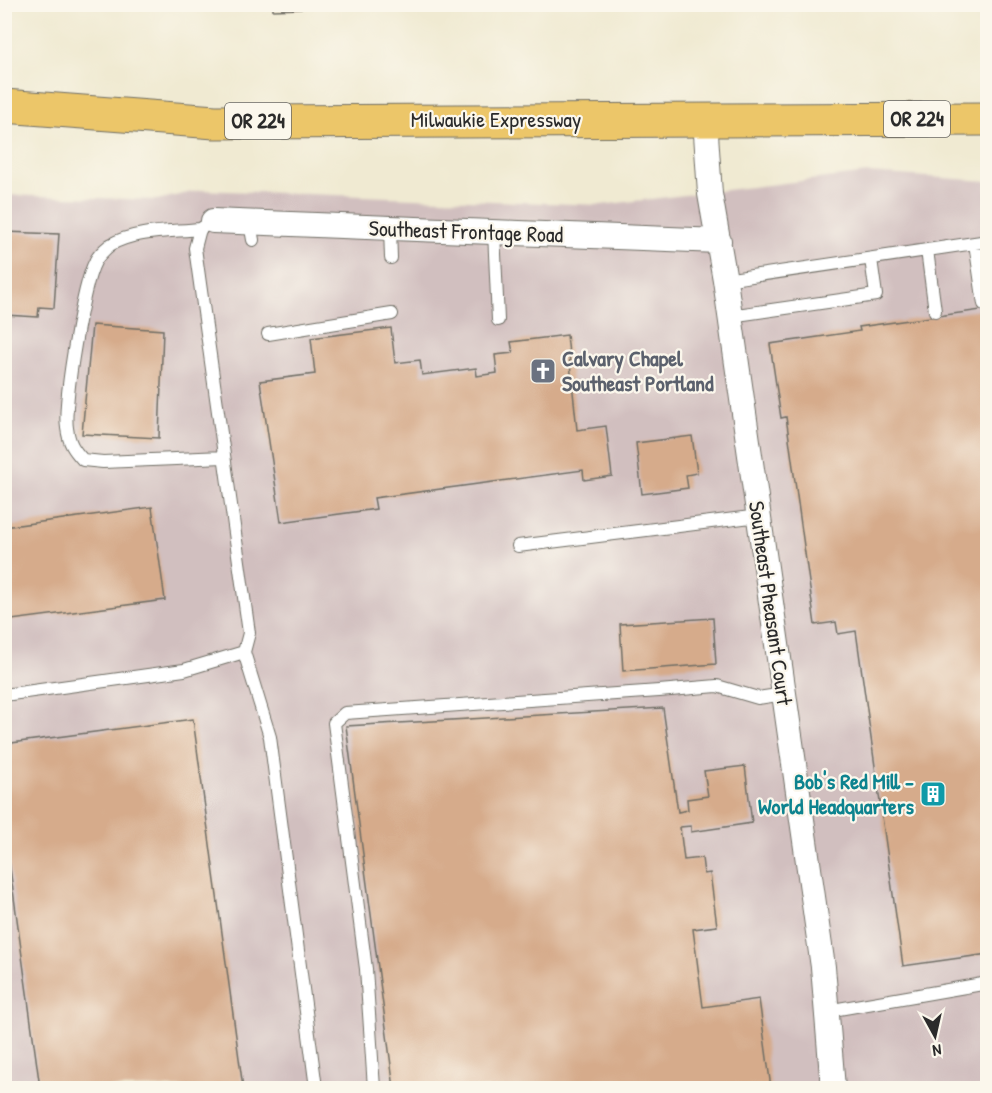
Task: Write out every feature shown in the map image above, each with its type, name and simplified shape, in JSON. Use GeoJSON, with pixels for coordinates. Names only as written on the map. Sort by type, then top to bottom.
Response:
{"type":"FeatureCollection","features":[{"type":"Feature","properties":{"kind":"highway","name":"Milwaukie Expressway"},"geometry":{"type":"LineString","coordinates":[[4,106],[214,122],[987,119]]}},
{"type":"Feature","properties":{"kind":"street","name":"Southeast Pheasant Court"},"geometry":{"type":"LineString","coordinates":[[705,119],[710,194],[725,280],[824,967],[833,1089]]}},
{"type":"Feature","properties":{"kind":"street","name":"Southeast Frontage Road"},"geometry":{"type":"LineString","coordinates":[[206,225],[252,232],[390,228],[719,241]]}},
{"type":"Feature","properties":{"kind":"lane"},"geometry":{"type":"LineString","coordinates":[[206,225],[195,248],[249,633],[244,652],[270,737],[316,1089]]}},
{"type":"Feature","properties":{"kind":"lane"},"geometry":{"type":"LineString","coordinates":[[206,225],[134,237],[110,245],[95,261],[87,285],[74,358],[66,426],[70,446],[83,460],[103,462],[224,458]]}},
{"type":"Feature","properties":{"kind":"lane"},"geometry":{"type":"LineString","coordinates":[[390,228],[391,258]]}},
{"type":"Feature","properties":{"kind":"lane"},"geometry":{"type":"LineString","coordinates":[[495,232],[498,320]]}},
{"type":"Feature","properties":{"kind":"lane"},"geometry":{"type":"LineString","coordinates":[[725,280],[981,242],[984,304]]}},
{"type":"Feature","properties":{"kind":"lane"},"geometry":{"type":"LineString","coordinates":[[927,250],[935,310]]}},
{"type":"Feature","properties":{"kind":"lane"},"geometry":{"type":"LineString","coordinates":[[730,316],[876,295],[871,259]]}},
{"type":"Feature","properties":{"kind":"lane"},"geometry":{"type":"LineString","coordinates":[[268,334],[392,315]]}},
{"type":"Feature","properties":{"kind":"lane"},"geometry":{"type":"LineString","coordinates":[[518,546],[759,516]]}},
{"type":"Feature","properties":{"kind":"lane"},"geometry":{"type":"LineString","coordinates":[[4,695],[184,670],[244,652]]}},
{"type":"Feature","properties":{"kind":"lane"},"geometry":{"type":"LineString","coordinates":[[374,1089],[366,969],[334,723],[345,713],[659,692],[688,687],[717,686],[758,698],[784,694]]}},
{"type":"Feature","properties":{"kind":"lane"},"geometry":{"type":"LineString","coordinates":[[827,1011],[987,983]]}},
{"type":"Feature","properties":{"kind":"shaded area"},"geometry":{"type":"Polygon","coordinates":[[[868,173],[987,181],[987,1088],[5,1088],[5,195],[157,200],[201,190],[601,205],[868,173]]]}},
{"type":"Feature","properties":{"kind":"building"},"geometry":{"type":"Polygon","coordinates":[[[273,4],[301,4],[301,9],[273,10],[273,4]]]}},
{"type":"Feature","properties":{"kind":"building"},"geometry":{"type":"Polygon","coordinates":[[[5,232],[59,234],[54,308],[39,307],[38,317],[5,315],[5,232]]]}},
{"type":"Feature","properties":{"kind":"building","name":"Bob's Red Mill - World Headquarters"},"geometry":{"type":"Polygon","coordinates":[[[988,309],[988,954],[903,966],[856,631],[838,634],[836,622],[815,625],[786,417],[781,418],[770,344],[860,331],[859,327],[988,309]]]}},
{"type":"Feature","properties":{"kind":"building"},"geometry":{"type":"Polygon","coordinates":[[[92,325],[163,330],[159,438],[82,434],[92,325]]]}},
{"type":"Feature","properties":{"kind":"building"},"geometry":{"type":"Polygon","coordinates":[[[391,328],[395,363],[420,360],[422,375],[476,368],[477,376],[497,373],[495,355],[513,353],[511,342],[567,335],[577,430],[606,426],[612,476],[584,480],[583,470],[374,498],[376,509],[281,522],[260,381],[315,374],[311,338],[391,328]]]}},
{"type":"Feature","properties":{"kind":"building"},"geometry":{"type":"Polygon","coordinates":[[[692,436],[697,473],[686,475],[688,488],[642,494],[636,443],[692,436]]]}},
{"type":"Feature","properties":{"kind":"building"},"geometry":{"type":"Polygon","coordinates":[[[152,507],[165,600],[4,621],[4,527],[152,507]]]}},
{"type":"Feature","properties":{"kind":"building"},"geometry":{"type":"Polygon","coordinates":[[[713,618],[716,664],[623,671],[620,624],[713,618]]]}},
{"type":"Feature","properties":{"kind":"building"},"geometry":{"type":"Polygon","coordinates":[[[663,708],[678,812],[688,810],[687,799],[708,796],[704,771],[745,766],[752,823],[691,832],[691,826],[680,827],[684,860],[702,858],[704,874],[710,873],[717,926],[693,929],[703,1007],[759,999],[771,1088],[394,1088],[346,726],[663,708]]]}},
{"type":"Feature","properties":{"kind":"building"},"geometry":{"type":"Polygon","coordinates":[[[193,719],[243,1088],[40,1088],[4,824],[4,744],[193,719]]]}},
{"type":"Feature","properties":{"kind":"place","name":"Calvary Chapel Southeast Portland"},"geometry":{"type":"Point","coordinates":[543,371]}},
{"type":"Feature","properties":{"kind":"place","name":"Bob's Red Mill - World Headquarters"},"geometry":{"type":"Point","coordinates":[933,794]}}]}
